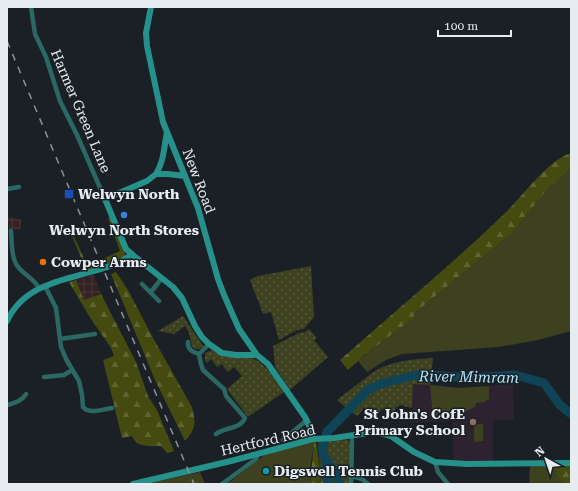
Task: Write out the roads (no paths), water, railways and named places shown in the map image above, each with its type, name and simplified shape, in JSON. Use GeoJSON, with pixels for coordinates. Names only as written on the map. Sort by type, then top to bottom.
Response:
{"type":"FeatureCollection","features":[{"type":"Feature","properties":{"kind":"street","name":"Harmer Green Lane"},"geometry":{"type":"LineString","coordinates":[[31,7],[35,34],[46,57],[60,101],[77,135],[126,249],[173,286],[182,298],[195,326],[209,344],[227,354],[257,355]]}},
{"type":"Feature","properties":{"kind":"street","name":"New Road"},"geometry":{"type":"LineString","coordinates":[[151,7],[147,27],[147,46],[163,120],[198,208],[224,295],[239,328],[257,355]]}},
{"type":"Feature","properties":{"kind":"street"},"geometry":{"type":"LineString","coordinates":[[105,199],[147,181],[156,174],[161,166],[167,131]]}},
{"type":"Feature","properties":{"kind":"street"},"geometry":{"type":"LineString","coordinates":[[156,174],[185,176]]}},
{"type":"Feature","properties":{"kind":"street"},"geometry":{"type":"LineString","coordinates":[[7,189],[19,187]]}},
{"type":"Feature","properties":{"kind":"street"},"geometry":{"type":"LineString","coordinates":[[11,231],[16,265],[23,273],[42,287],[56,308],[61,347],[79,381],[82,395],[82,405],[85,409],[92,411],[112,408]]}},
{"type":"Feature","properties":{"kind":"street"},"geometry":{"type":"LineString","coordinates":[[7,320],[20,302],[42,287],[112,265],[132,254]]}},
{"type":"Feature","properties":{"kind":"street"},"geometry":{"type":"LineString","coordinates":[[151,292],[162,278]]}},
{"type":"Feature","properties":{"kind":"street"},"geometry":{"type":"LineString","coordinates":[[142,284],[159,301]]}},
{"type":"Feature","properties":{"kind":"street"},"geometry":{"type":"LineString","coordinates":[[60,338],[95,334]]}},
{"type":"Feature","properties":{"kind":"street"},"geometry":{"type":"LineString","coordinates":[[188,342],[190,350],[199,354]]}},
{"type":"Feature","properties":{"kind":"street"},"geometry":{"type":"LineString","coordinates":[[199,354],[209,344]]}},
{"type":"Feature","properties":{"kind":"street"},"geometry":{"type":"LineString","coordinates":[[199,354],[204,370],[224,390],[226,396],[245,418],[244,422],[240,425],[221,430],[216,434]]}},
{"type":"Feature","properties":{"kind":"street"},"geometry":{"type":"LineString","coordinates":[[257,355],[271,367],[307,420],[313,439]]}},
{"type":"Feature","properties":{"kind":"street"},"geometry":{"type":"LineString","coordinates":[[44,377],[64,375],[72,370]]}},
{"type":"Feature","properties":{"kind":"street"},"geometry":{"type":"LineString","coordinates":[[7,405],[24,398],[26,394]]}},
{"type":"Feature","properties":{"kind":"street","name":"Hertford Road"},"geometry":{"type":"LineString","coordinates":[[283,440],[307,420]]}},
{"type":"Feature","properties":{"kind":"street","name":"Hertford Road"},"geometry":{"type":"LineString","coordinates":[[133,484],[258,454],[313,439],[334,438],[368,433],[380,433],[391,436],[414,452],[435,462],[466,464],[571,462]]}},
{"type":"Feature","properties":{"kind":"street"},"geometry":{"type":"LineString","coordinates":[[351,484],[352,440]]}},
{"type":"Feature","properties":{"kind":"street"},"geometry":{"type":"LineString","coordinates":[[222,484],[256,459],[258,454]]}},
{"type":"Feature","properties":{"kind":"street"},"geometry":{"type":"LineString","coordinates":[[435,462],[438,472],[448,484]]}},
{"type":"Feature","properties":{"kind":"street"},"geometry":{"type":"LineString","coordinates":[[352,476],[362,479],[368,484]]}},
{"type":"Feature","properties":{"kind":"waterway","name":"River Mimram"},"geometry":{"type":"LineString","coordinates":[[328,484],[325,458],[322,449],[327,432],[368,390],[380,384],[420,374],[471,378],[515,375],[544,383],[559,404],[571,414]]}},
{"type":"Feature","properties":{"kind":"waterway","name":"River Mimram"},"geometry":{"type":"LineString","coordinates":[[326,459],[333,469],[340,484]]}},
{"type":"Feature","properties":{"kind":"railway"},"geometry":{"type":"LineString","coordinates":[[7,41],[194,484]]}},
{"type":"Feature","properties":{"kind":"place","name":"Welwyn North"},"geometry":{"type":"Point","coordinates":[69,194]}},
{"type":"Feature","properties":{"kind":"place","name":"Welwyn North Stores"},"geometry":{"type":"Point","coordinates":[124,215]}},
{"type":"Feature","properties":{"kind":"place","name":"Cowper Arms"},"geometry":{"type":"Point","coordinates":[43,262]}},
{"type":"Feature","properties":{"kind":"place","name":"St John's CofE Primary School"},"geometry":{"type":"Point","coordinates":[473,422]}},
{"type":"Feature","properties":{"kind":"place","name":"Digswell Tennis Club"},"geometry":{"type":"Point","coordinates":[266,471]}}]}
